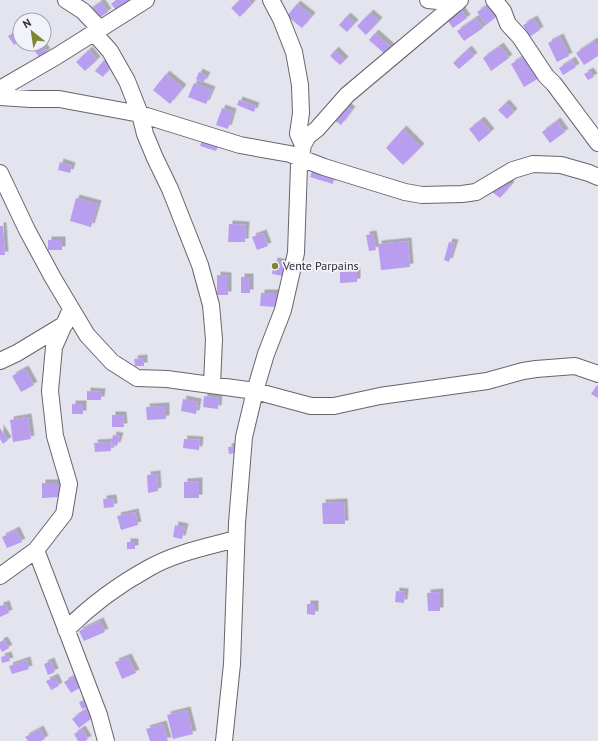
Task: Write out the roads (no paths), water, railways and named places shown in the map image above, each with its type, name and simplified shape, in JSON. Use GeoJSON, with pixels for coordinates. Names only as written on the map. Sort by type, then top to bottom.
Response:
{"type":"FeatureCollection","features":[{"type":"Feature","properties":{"kind":"street"},"geometry":{"type":"LineString","coordinates":[[66,0],[83,11],[110,51],[127,81],[140,114],[145,134],[170,189],[193,246],[211,305],[214,339],[212,385]]}},
{"type":"Feature","properties":{"kind":"street"},"geometry":{"type":"LineString","coordinates":[[0,89],[57,56],[146,0]]}},
{"type":"Feature","properties":{"kind":"street"},"geometry":{"type":"LineString","coordinates":[[271,0],[281,19],[294,52],[300,85],[301,113],[298,134],[302,152]]}},
{"type":"Feature","properties":{"kind":"street"},"geometry":{"type":"LineString","coordinates":[[428,0],[458,1]]}},
{"type":"Feature","properties":{"kind":"street"},"geometry":{"type":"LineString","coordinates":[[494,0],[503,11],[508,24],[530,49],[546,76],[554,84],[598,143]]}},
{"type":"Feature","properties":{"kind":"street"},"geometry":{"type":"LineString","coordinates":[[224,741],[228,689],[232,664],[236,539],[244,438],[255,391],[268,348],[283,310],[296,253],[298,166],[302,152],[308,136],[317,129],[347,95],[458,1]]}},
{"type":"Feature","properties":{"kind":"street"},"geometry":{"type":"LineString","coordinates":[[0,97],[59,99],[140,114],[240,144],[290,154],[302,152],[405,192],[422,195],[462,194],[476,192],[513,170],[532,164],[561,165],[598,177]]}},
{"type":"Feature","properties":{"kind":"street"},"geometry":{"type":"LineString","coordinates":[[0,173],[68,317],[112,362],[137,378],[167,379],[255,391],[311,406],[334,406],[380,396],[487,381],[530,370],[575,366],[598,374]]}},
{"type":"Feature","properties":{"kind":"street"},"geometry":{"type":"LineString","coordinates":[[0,361],[17,353],[68,317]]}},
{"type":"Feature","properties":{"kind":"street"},"geometry":{"type":"LineString","coordinates":[[0,576],[36,550],[64,514],[69,484],[55,436],[50,391],[54,347],[68,317]]}},
{"type":"Feature","properties":{"kind":"street"},"geometry":{"type":"LineString","coordinates":[[66,630],[86,610],[109,593],[150,567],[202,548],[236,539]]}},
{"type":"Feature","properties":{"kind":"street"},"geometry":{"type":"LineString","coordinates":[[36,550],[99,715],[106,741]]}},
{"type":"Feature","properties":{"kind":"place","name":"Vente Parpains"},"geometry":{"type":"Point","coordinates":[275,266]}}]}
